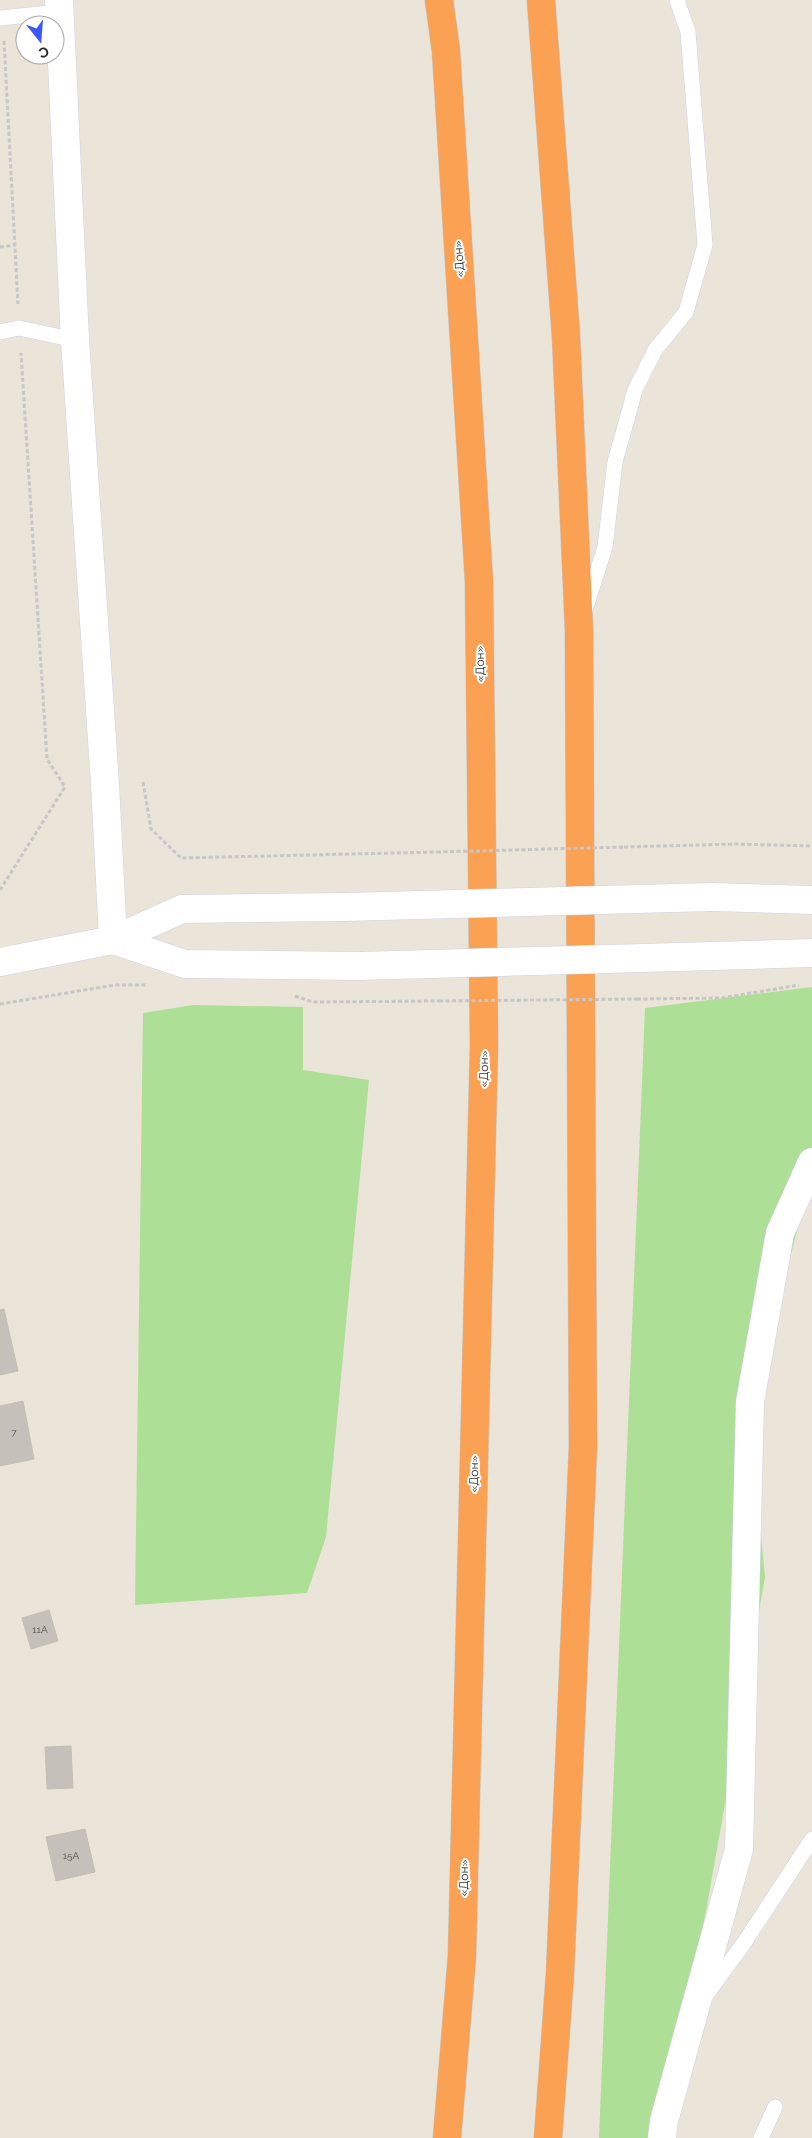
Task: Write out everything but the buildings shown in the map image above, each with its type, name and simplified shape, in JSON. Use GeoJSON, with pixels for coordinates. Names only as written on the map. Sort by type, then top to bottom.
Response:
{"type":"FeatureCollection","features":[{"type":"Feature","properties":{"kind":"highway","name":"«Дон»"},"geometry":{"type":"LineString","coordinates":[[438,0],[446,51],[479,581],[484,1045],[462,1956],[447,2138]]}},
{"type":"Feature","properties":{"kind":"highway"},"geometry":{"type":"LineString","coordinates":[[541,0],[566,336],[578,630],[582,1447],[560,1964],[548,2138]]}},
{"type":"Feature","properties":{"kind":"street"},"geometry":{"type":"LineString","coordinates":[[60,6],[75,340],[104,774],[113,940]]}},
{"type":"Feature","properties":{"kind":"street"},"geometry":{"type":"LineString","coordinates":[[0,962],[113,940],[182,909],[712,897],[812,900]]}},
{"type":"Feature","properties":{"kind":"street"},"geometry":{"type":"LineString","coordinates":[[113,940],[186,964],[360,966],[812,953]]}},
{"type":"Feature","properties":{"kind":"street"},"geometry":{"type":"LineString","coordinates":[[662,2138],[664,2121],[693,2012],[739,1849],[750,1402],[780,1232],[812,1162]]}},
{"type":"Feature","properties":{"kind":"lane"},"geometry":{"type":"LineString","coordinates":[[578,630],[605,547],[615,462],[635,390],[655,350],[686,312],[705,244],[688,32],[677,0]]}},
{"type":"Feature","properties":{"kind":"lane"},"geometry":{"type":"LineString","coordinates":[[1,18],[60,6]]}},
{"type":"Feature","properties":{"kind":"lane"},"geometry":{"type":"LineString","coordinates":[[0,332],[19,328],[75,340]]}},
{"type":"Feature","properties":{"kind":"lane"},"geometry":{"type":"LineString","coordinates":[[693,2012],[744,1943],[812,1839]]}},
{"type":"Feature","properties":{"kind":"lane"},"geometry":{"type":"LineString","coordinates":[[761,2138],[775,2107]]}},
{"type":"Feature","properties":{"kind":"path"},"geometry":{"type":"LineString","coordinates":[[0,890],[65,787],[47,759],[1,18]]}},
{"type":"Feature","properties":{"kind":"path"},"geometry":{"type":"LineString","coordinates":[[0,247],[15,245]]}},
{"type":"Feature","properties":{"kind":"path"},"geometry":{"type":"LineString","coordinates":[[143,782],[151,829],[181,858],[735,844],[812,846]]}},
{"type":"Feature","properties":{"kind":"path"},"geometry":{"type":"LineString","coordinates":[[0,1004],[115,984],[153,985]]}},
{"type":"Feature","properties":{"kind":"path"},"geometry":{"type":"LineString","coordinates":[[286,994],[312,1002],[722,998],[803,985]]}},
{"type":"Feature","properties":{"kind":"green space"},"geometry":{"type":"Polygon","coordinates":[[[812,987],[812,1175],[749,1412],[765,1577],[666,2138],[599,2138],[645,1008],[812,987]]]}},
{"type":"Feature","properties":{"kind":"green space"},"geometry":{"type":"Polygon","coordinates":[[[193,1005],[303,1007],[303,1070],[369,1080],[326,1537],[307,1593],[135,1605],[143,1013],[193,1005]]]}}]}
